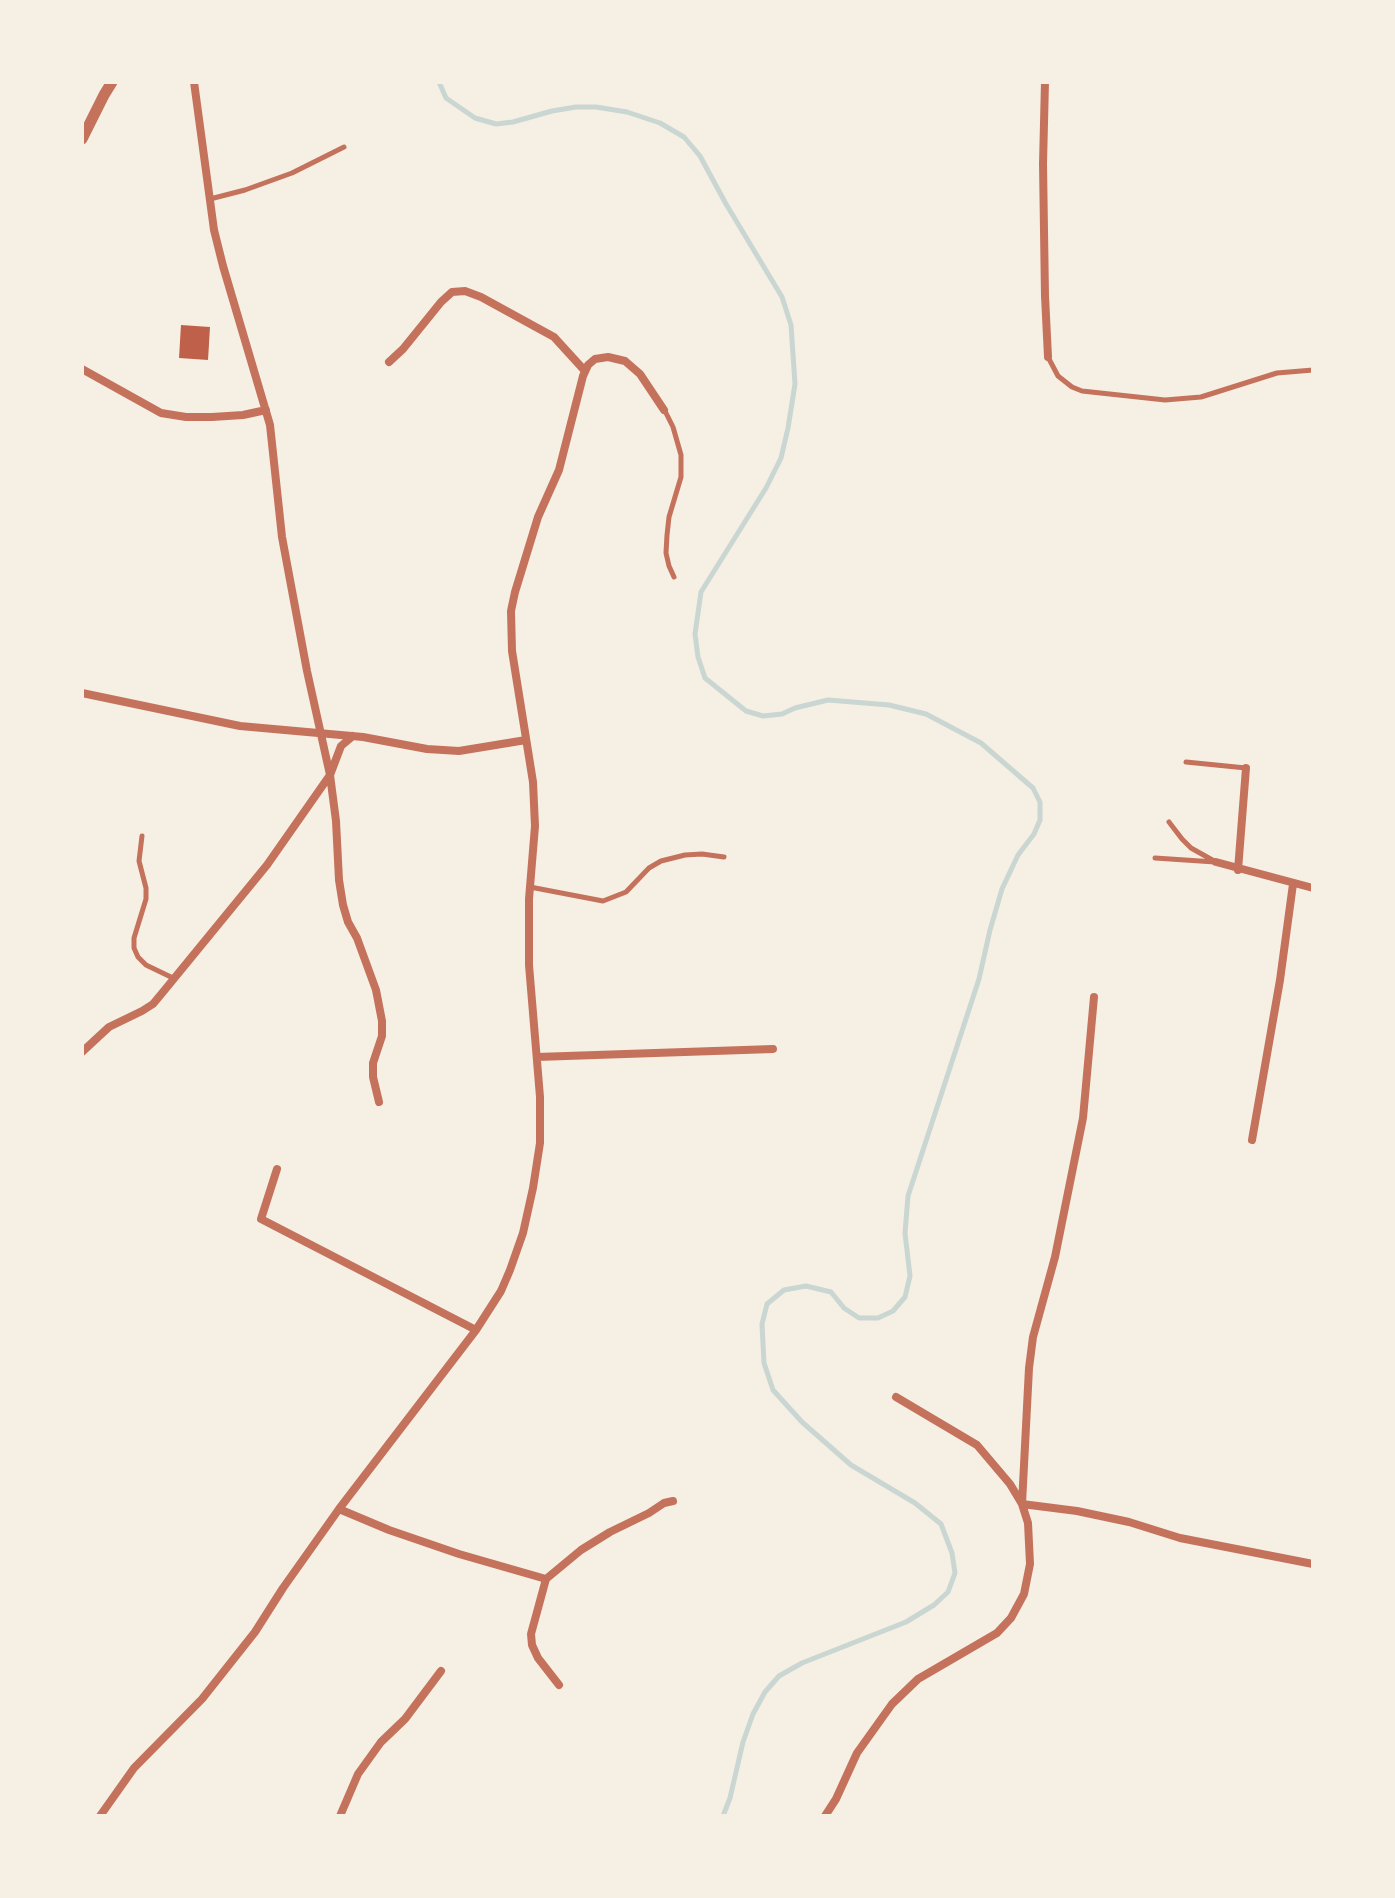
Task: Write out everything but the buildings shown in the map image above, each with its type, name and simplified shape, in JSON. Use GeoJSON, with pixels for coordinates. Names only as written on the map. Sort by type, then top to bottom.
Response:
{"type":"FeatureCollection","features":[{"type":"Feature","properties":{"kind":"street"},"geometry":{"type":"LineString","coordinates":[[82,139],[112,82]]}},
{"type":"Feature","properties":{"kind":"street"},"geometry":{"type":"LineString","coordinates":[[194,82],[209,199],[223,266],[270,425],[282,537],[330,775],[343,905],[376,990],[382,1021],[382,1036],[373,1063],[379,1102]]}},
{"type":"Feature","properties":{"kind":"street"},"geometry":{"type":"LineString","coordinates":[[1045,82],[1044,267],[1048,357]]}},
{"type":"Feature","properties":{"kind":"street"},"geometry":{"type":"LineString","coordinates":[[389,362],[441,302],[452,292],[465,291],[554,337],[585,371]]}},
{"type":"Feature","properties":{"kind":"street"},"geometry":{"type":"LineString","coordinates":[[100,1816],[134,1768],[202,1699],[255,1632],[339,1509],[476,1330],[501,1291],[510,1270],[523,1233],[540,1143],[540,1097],[529,965],[535,826],[533,782],[512,651],[511,611],[538,517],[559,470],[588,365],[595,359],[608,357],[625,361],[640,374],[664,410]]}},
{"type":"Feature","properties":{"kind":"street"},"geometry":{"type":"LineString","coordinates":[[82,369],[161,413],[212,417],[266,410]]}},
{"type":"Feature","properties":{"kind":"street"},"geometry":{"type":"LineString","coordinates":[[82,693],[240,726],[353,736],[442,751],[526,740]]}},
{"type":"Feature","properties":{"kind":"street"},"geometry":{"type":"LineString","coordinates":[[82,1052],[109,1027],[153,1004],[267,865],[330,775],[341,746],[353,736]]}},
{"type":"Feature","properties":{"kind":"street"},"geometry":{"type":"LineString","coordinates":[[1238,870],[1246,768]]}},
{"type":"Feature","properties":{"kind":"street"},"geometry":{"type":"LineString","coordinates":[[1216,862],[1313,888]]}},
{"type":"Feature","properties":{"kind":"street"},"geometry":{"type":"LineString","coordinates":[[1252,1140],[1293,884]]}},
{"type":"Feature","properties":{"kind":"street"},"geometry":{"type":"LineString","coordinates":[[1022,1504],[1033,1337],[1055,1257],[1083,1118],[1094,997]]}},
{"type":"Feature","properties":{"kind":"street"},"geometry":{"type":"LineString","coordinates":[[537,1057],[773,1049]]}},
{"type":"Feature","properties":{"kind":"street"},"geometry":{"type":"LineString","coordinates":[[277,1169],[261,1219],[476,1330]]}},
{"type":"Feature","properties":{"kind":"street"},"geometry":{"type":"LineString","coordinates":[[825,1816],[857,1753],[892,1704],[918,1679],[997,1633],[1011,1618],[1024,1594],[1030,1564],[1028,1523],[1022,1504],[1010,1484],[977,1445],[896,1397]]}},
{"type":"Feature","properties":{"kind":"street"},"geometry":{"type":"LineString","coordinates":[[559,1685],[532,1645],[531,1634],[546,1579],[581,1550],[610,1532],[673,1501]]}},
{"type":"Feature","properties":{"kind":"street"},"geometry":{"type":"LineString","coordinates":[[1022,1504],[1129,1522],[1180,1538],[1313,1564]]}},
{"type":"Feature","properties":{"kind":"street"},"geometry":{"type":"LineString","coordinates":[[339,1509],[459,1554],[546,1579]]}},
{"type":"Feature","properties":{"kind":"street"},"geometry":{"type":"LineString","coordinates":[[340,1816],[358,1774],[441,1671]]}},
{"type":"Feature","properties":{"kind":"lane"},"geometry":{"type":"LineString","coordinates":[[209,199],[292,173],[344,147]]}},
{"type":"Feature","properties":{"kind":"lane"},"geometry":{"type":"LineString","coordinates":[[1048,357],[1058,376],[1082,391],[1165,400],[1201,397],[1277,373],[1313,370]]}},
{"type":"Feature","properties":{"kind":"lane"},"geometry":{"type":"LineString","coordinates":[[664,410],[673,427],[681,455],[681,477],[667,535],[666,553],[674,577]]}},
{"type":"Feature","properties":{"kind":"lane"},"geometry":{"type":"LineString","coordinates":[[1186,762],[1246,768]]}},
{"type":"Feature","properties":{"kind":"lane"},"geometry":{"type":"LineString","coordinates":[[1169,822],[1191,848],[1216,862]]}},
{"type":"Feature","properties":{"kind":"lane"},"geometry":{"type":"LineString","coordinates":[[142,836],[139,861],[146,899],[134,948],[146,965],[173,978]]}},
{"type":"Feature","properties":{"kind":"lane"},"geometry":{"type":"LineString","coordinates":[[530,887],[603,901],[626,892],[649,868],[661,861],[685,855],[724,857]]}},
{"type":"Feature","properties":{"kind":"lane"},"geometry":{"type":"LineString","coordinates":[[1155,858],[1216,862]]}},
{"type":"Feature","properties":{"kind":"waterway"},"geometry":{"type":"LineString","coordinates":[[439,82],[446,98],[475,118],[496,124],[552,111],[596,107],[627,112],[660,123],[684,137],[700,156],[782,297],[791,325],[795,384],[788,428],[781,458],[766,488],[701,592],[695,634],[705,678],[746,711],[763,716],[782,714],[828,700],[889,705],[926,714],[981,743],[1033,788],[1040,802],[1040,820],[1034,834],[1018,855],[1002,889],[979,979],[908,1196],[905,1233],[910,1276],[905,1297],[893,1311],[878,1318],[859,1318],[844,1308],[831,1292],[806,1286],[784,1290],[767,1304],[762,1324],[764,1363],[773,1390],[802,1422],[851,1465],[915,1503],[941,1524],[952,1553],[955,1573],[948,1592],[934,1605],[906,1622],[802,1663],[779,1676],[765,1692],[753,1714],[723,1816]]}}]}
